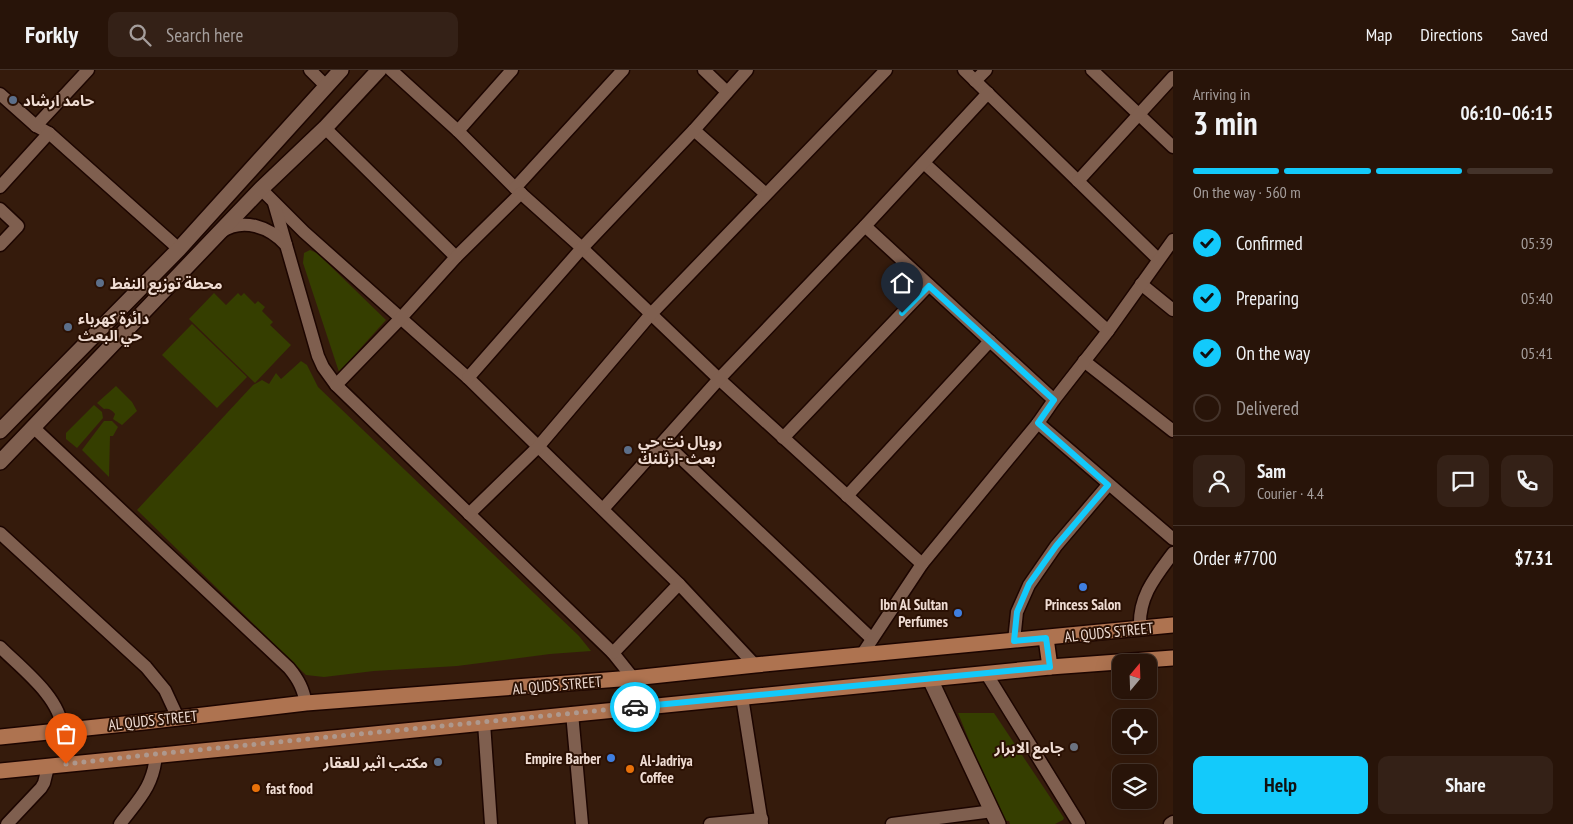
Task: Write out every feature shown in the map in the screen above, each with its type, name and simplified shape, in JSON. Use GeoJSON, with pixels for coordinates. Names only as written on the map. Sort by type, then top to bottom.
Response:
{"type":"FeatureCollection","features":[{"type":"Feature","properties":{"kind":"main road","name":"AL QUDS STREET"},"geometry":{"type":"LineString","coordinates":[[0,736],[306,703],[633,678],[1173,625]]}},
{"type":"Feature","properties":{"kind":"main road"},"geometry":{"type":"LineString","coordinates":[[1046,638],[1050,667]]}},
{"type":"Feature","properties":{"kind":"main road","name":"AL QUDS STREET"},"geometry":{"type":"LineString","coordinates":[[0,771],[986,673],[1173,658]]}},
{"type":"Feature","properties":{"kind":"street"},"geometry":{"type":"LineString","coordinates":[[36,126],[88,70]]}},
{"type":"Feature","properties":{"kind":"street"},"geometry":{"type":"LineString","coordinates":[[310,70],[326,86]]}},
{"type":"Feature","properties":{"kind":"street"},"geometry":{"type":"LineString","coordinates":[[2,424],[179,249],[340,70]]}},
{"type":"Feature","properties":{"kind":"street"},"geometry":{"type":"LineString","coordinates":[[0,462],[215,236],[325,128],[379,70]]}},
{"type":"Feature","properties":{"kind":"street"},"geometry":{"type":"LineString","coordinates":[[391,70],[458,131],[719,379],[922,564]]}},
{"type":"Feature","properties":{"kind":"street"},"geometry":{"type":"LineString","coordinates":[[458,131],[512,70]]}},
{"type":"Feature","properties":{"kind":"street"},"geometry":{"type":"LineString","coordinates":[[336,385],[400,319],[518,190],[623,70]]}},
{"type":"Feature","properties":{"kind":"street"},"geometry":{"type":"LineString","coordinates":[[704,70],[728,92]]}},
{"type":"Feature","properties":{"kind":"street"},"geometry":{"type":"LineString","coordinates":[[468,378],[582,248],[694,130],[747,70]]}},
{"type":"Feature","properties":{"kind":"street"},"geometry":{"type":"LineString","coordinates":[[469,514],[538,447],[651,314],[886,70]]}},
{"type":"Feature","properties":{"kind":"street"},"geometry":{"type":"LineString","coordinates":[[964,70],[1158,259]]}},
{"type":"Feature","properties":{"kind":"street"},"geometry":{"type":"LineString","coordinates":[[975,81],[986,70]]}},
{"type":"Feature","properties":{"kind":"street"},"geometry":{"type":"LineString","coordinates":[[1092,70],[1173,147]]}},
{"type":"Feature","properties":{"kind":"street"},"geometry":{"type":"LineString","coordinates":[[1078,181],[1173,78]]}},
{"type":"Feature","properties":{"kind":"street"},"geometry":{"type":"LineString","coordinates":[[603,509],[719,379],[865,226],[988,93]]}},
{"type":"Feature","properties":{"kind":"street"},"geometry":{"type":"LineString","coordinates":[[0,94],[36,126],[49,132],[179,249]]}},
{"type":"Feature","properties":{"kind":"street"},"geometry":{"type":"LineString","coordinates":[[325,128],[456,256]]}},
{"type":"Feature","properties":{"kind":"street"},"geometry":{"type":"LineString","coordinates":[[694,130],[766,194]]}},
{"type":"Feature","properties":{"kind":"street"},"geometry":{"type":"LineString","coordinates":[[0,187],[49,132]]}},
{"type":"Feature","properties":{"kind":"street"},"geometry":{"type":"LineString","coordinates":[[924,163],[1108,331]]}},
{"type":"Feature","properties":{"kind":"street"},"geometry":{"type":"LineString","coordinates":[[261,189],[304,232],[468,378],[679,584],[755,665]]}},
{"type":"Feature","properties":{"kind":"street"},"geometry":{"type":"LineString","coordinates":[[273,200],[318,356],[323,367],[336,385],[613,653],[633,678]]}},
{"type":"Feature","properties":{"kind":"street"},"geometry":{"type":"LineString","coordinates":[[0,209],[18,226],[0,245]]}},
{"type":"Feature","properties":{"kind":"street"},"geometry":{"type":"LineString","coordinates":[[215,236],[236,226],[247,225],[269,230],[286,242]]}},
{"type":"Feature","properties":{"kind":"street"},"geometry":{"type":"LineString","coordinates":[[865,226],[1054,400]]}},
{"type":"Feature","properties":{"kind":"street"},"geometry":{"type":"LineString","coordinates":[[286,242],[286,235],[292,230],[304,232]]}},
{"type":"Feature","properties":{"kind":"street"},"geometry":{"type":"LineString","coordinates":[[861,656],[922,564],[1038,423],[1108,331],[1173,240]]}},
{"type":"Feature","properties":{"kind":"street"},"geometry":{"type":"LineString","coordinates":[[1141,284],[1173,310]]}},
{"type":"Feature","properties":{"kind":"street"},"geometry":{"type":"LineString","coordinates":[[783,438],[929,286]]}},
{"type":"Feature","properties":{"kind":"street"},"geometry":{"type":"LineString","coordinates":[[132,296],[146,308]]}},
{"type":"Feature","properties":{"kind":"street"},"geometry":{"type":"LineString","coordinates":[[847,496],[990,341]]}},
{"type":"Feature","properties":{"kind":"street"},"geometry":{"type":"LineString","coordinates":[[1084,361],[1173,431]]}},
{"type":"Feature","properties":{"kind":"street"},"geometry":{"type":"LineString","coordinates":[[1038,423],[1173,539]]}},
{"type":"Feature","properties":{"kind":"street"},"geometry":{"type":"LineString","coordinates":[[33,428],[289,668],[303,688],[306,703]]}},
{"type":"Feature","properties":{"kind":"street"},"geometry":{"type":"LineString","coordinates":[[664,442],[872,639]]}},
{"type":"Feature","properties":{"kind":"street"},"geometry":{"type":"LineString","coordinates":[[1014,641],[1017,612],[1029,584],[1056,546],[1108,485]]}},
{"type":"Feature","properties":{"kind":"street"},"geometry":{"type":"LineString","coordinates":[[0,533],[146,667],[165,690],[178,718]]}},
{"type":"Feature","properties":{"kind":"street"},"geometry":{"type":"LineString","coordinates":[[1140,629],[1140,613],[1144,597],[1151,583],[1173,553]]}},
{"type":"Feature","properties":{"kind":"street"},"geometry":{"type":"LineString","coordinates":[[613,653],[679,584]]}},
{"type":"Feature","properties":{"kind":"street"},"geometry":{"type":"LineString","coordinates":[[0,647],[51,699],[60,715],[62,729]]}},
{"type":"Feature","properties":{"kind":"street"},"geometry":{"type":"LineString","coordinates":[[986,673],[1074,822]]}},
{"type":"Feature","properties":{"kind":"street"},"geometry":{"type":"LineString","coordinates":[[892,824],[995,818],[930,679]]}},
{"type":"Feature","properties":{"kind":"street"},"geometry":{"type":"LineString","coordinates":[[710,824],[762,821],[742,697]]}},
{"type":"Feature","properties":{"kind":"street"},"geometry":{"type":"LineString","coordinates":[[572,713],[582,824]]}},
{"type":"Feature","properties":{"kind":"street"},"geometry":{"type":"LineString","coordinates":[[484,723],[492,824]]}},
{"type":"Feature","properties":{"kind":"street"},"geometry":{"type":"LineString","coordinates":[[120,824],[152,779],[156,768],[156,754]]}},
{"type":"Feature","properties":{"kind":"street"},"geometry":{"type":"LineString","coordinates":[[7,824],[41,788],[48,766]]}},
{"type":"Feature","properties":{"kind":"green space"},"geometry":{"type":"Polygon","coordinates":[[[310,250],[317,253],[386,320],[339,372],[303,263],[304,253],[310,250]]]}},
{"type":"Feature","properties":{"kind":"green space"},"geometry":{"type":"Polygon","coordinates":[[[214,293],[226,305],[238,293],[241,296],[244,293],[255,304],[258,301],[265,307],[262,311],[273,322],[270,325],[291,345],[255,383],[189,319],[214,293]]]}},
{"type":"Feature","properties":{"kind":"green space"},"geometry":{"type":"Polygon","coordinates":[[[192,324],[247,377],[217,408],[162,355],[192,324]]]}},
{"type":"Feature","properties":{"kind":"green space"},"geometry":{"type":"Polygon","coordinates":[[[301,361],[307,365],[318,387],[579,636],[591,651],[550,654],[457,666],[374,671],[324,677],[306,675],[137,510],[253,385],[262,380],[269,384],[276,373],[281,379],[301,361]]]}},
{"type":"Feature","properties":{"kind":"green space"},"geometry":{"type":"Polygon","coordinates":[[[116,386],[132,402],[137,411],[122,425],[113,419],[115,414],[113,411],[104,409],[97,403],[116,386]]]}},
{"type":"Feature","properties":{"kind":"green space"},"geometry":{"type":"Polygon","coordinates":[[[94,405],[102,412],[103,418],[77,448],[66,439],[66,433],[94,405]]]}},
{"type":"Feature","properties":{"kind":"green space"},"geometry":{"type":"Polygon","coordinates":[[[104,421],[112,421],[118,427],[113,436],[110,436],[109,477],[82,450],[104,421]]]}},
{"type":"Feature","properties":{"kind":"green space"},"geometry":{"type":"Polygon","coordinates":[[[958,713],[994,713],[1064,818],[1063,820],[1055,824],[1010,824],[1009,821],[1004,821],[1003,815],[1001,819],[958,713]]]}},
{"type":"Feature","properties":{"kind":"way so far"},"geometry":{"type":"LineString","coordinates":[[66,764],[635,707]]}},
{"type":"Feature","properties":{"kind":"place","name":"حامد ارشاد"},"geometry":{"type":"Point","coordinates":[13,100]}},
{"type":"Feature","properties":{"kind":"place","name":"محطة توزيع النفط"},"geometry":{"type":"Point","coordinates":[100,283]}},
{"type":"Feature","properties":{"kind":"place","name":"دائرة كهرباء حي البعث"},"geometry":{"type":"Point","coordinates":[68,327]}},
{"type":"Feature","properties":{"kind":"place","name":"رويال نت حي بعث -ارثلنك"},"geometry":{"type":"Point","coordinates":[628,450]}},
{"type":"Feature","properties":{"kind":"place","name":"Princess Salon"},"geometry":{"type":"Point","coordinates":[1083,587]}},
{"type":"Feature","properties":{"kind":"place","name":"Ibn Al Sultan Perfumes"},"geometry":{"type":"Point","coordinates":[958,613]}},
{"type":"Feature","properties":{"kind":"place","name":"جامع الابرار"},"geometry":{"type":"Point","coordinates":[1074,747]}},
{"type":"Feature","properties":{"kind":"place","name":"Empire Barber"},"geometry":{"type":"Point","coordinates":[611,758]}},
{"type":"Feature","properties":{"kind":"place","name":"مكتب اثير للعقار"},"geometry":{"type":"Point","coordinates":[438,762]}},
{"type":"Feature","properties":{"kind":"place","name":"Al-Jadriya Coffee"},"geometry":{"type":"Point","coordinates":[630,769]}},
{"type":"Feature","properties":{"kind":"place","name":"fast food"},"geometry":{"type":"Point","coordinates":[256,788]}},
{"type":"Feature","properties":{"kind":"route"},"geometry":{"type":"LineString","coordinates":[[635,707],[1050,667],[1046,638],[1014,641],[1015,622],[1020,602],[1029,584],[1056,546],[1108,485],[1038,423],[1054,400],[929,286],[902,313]]}}]}
